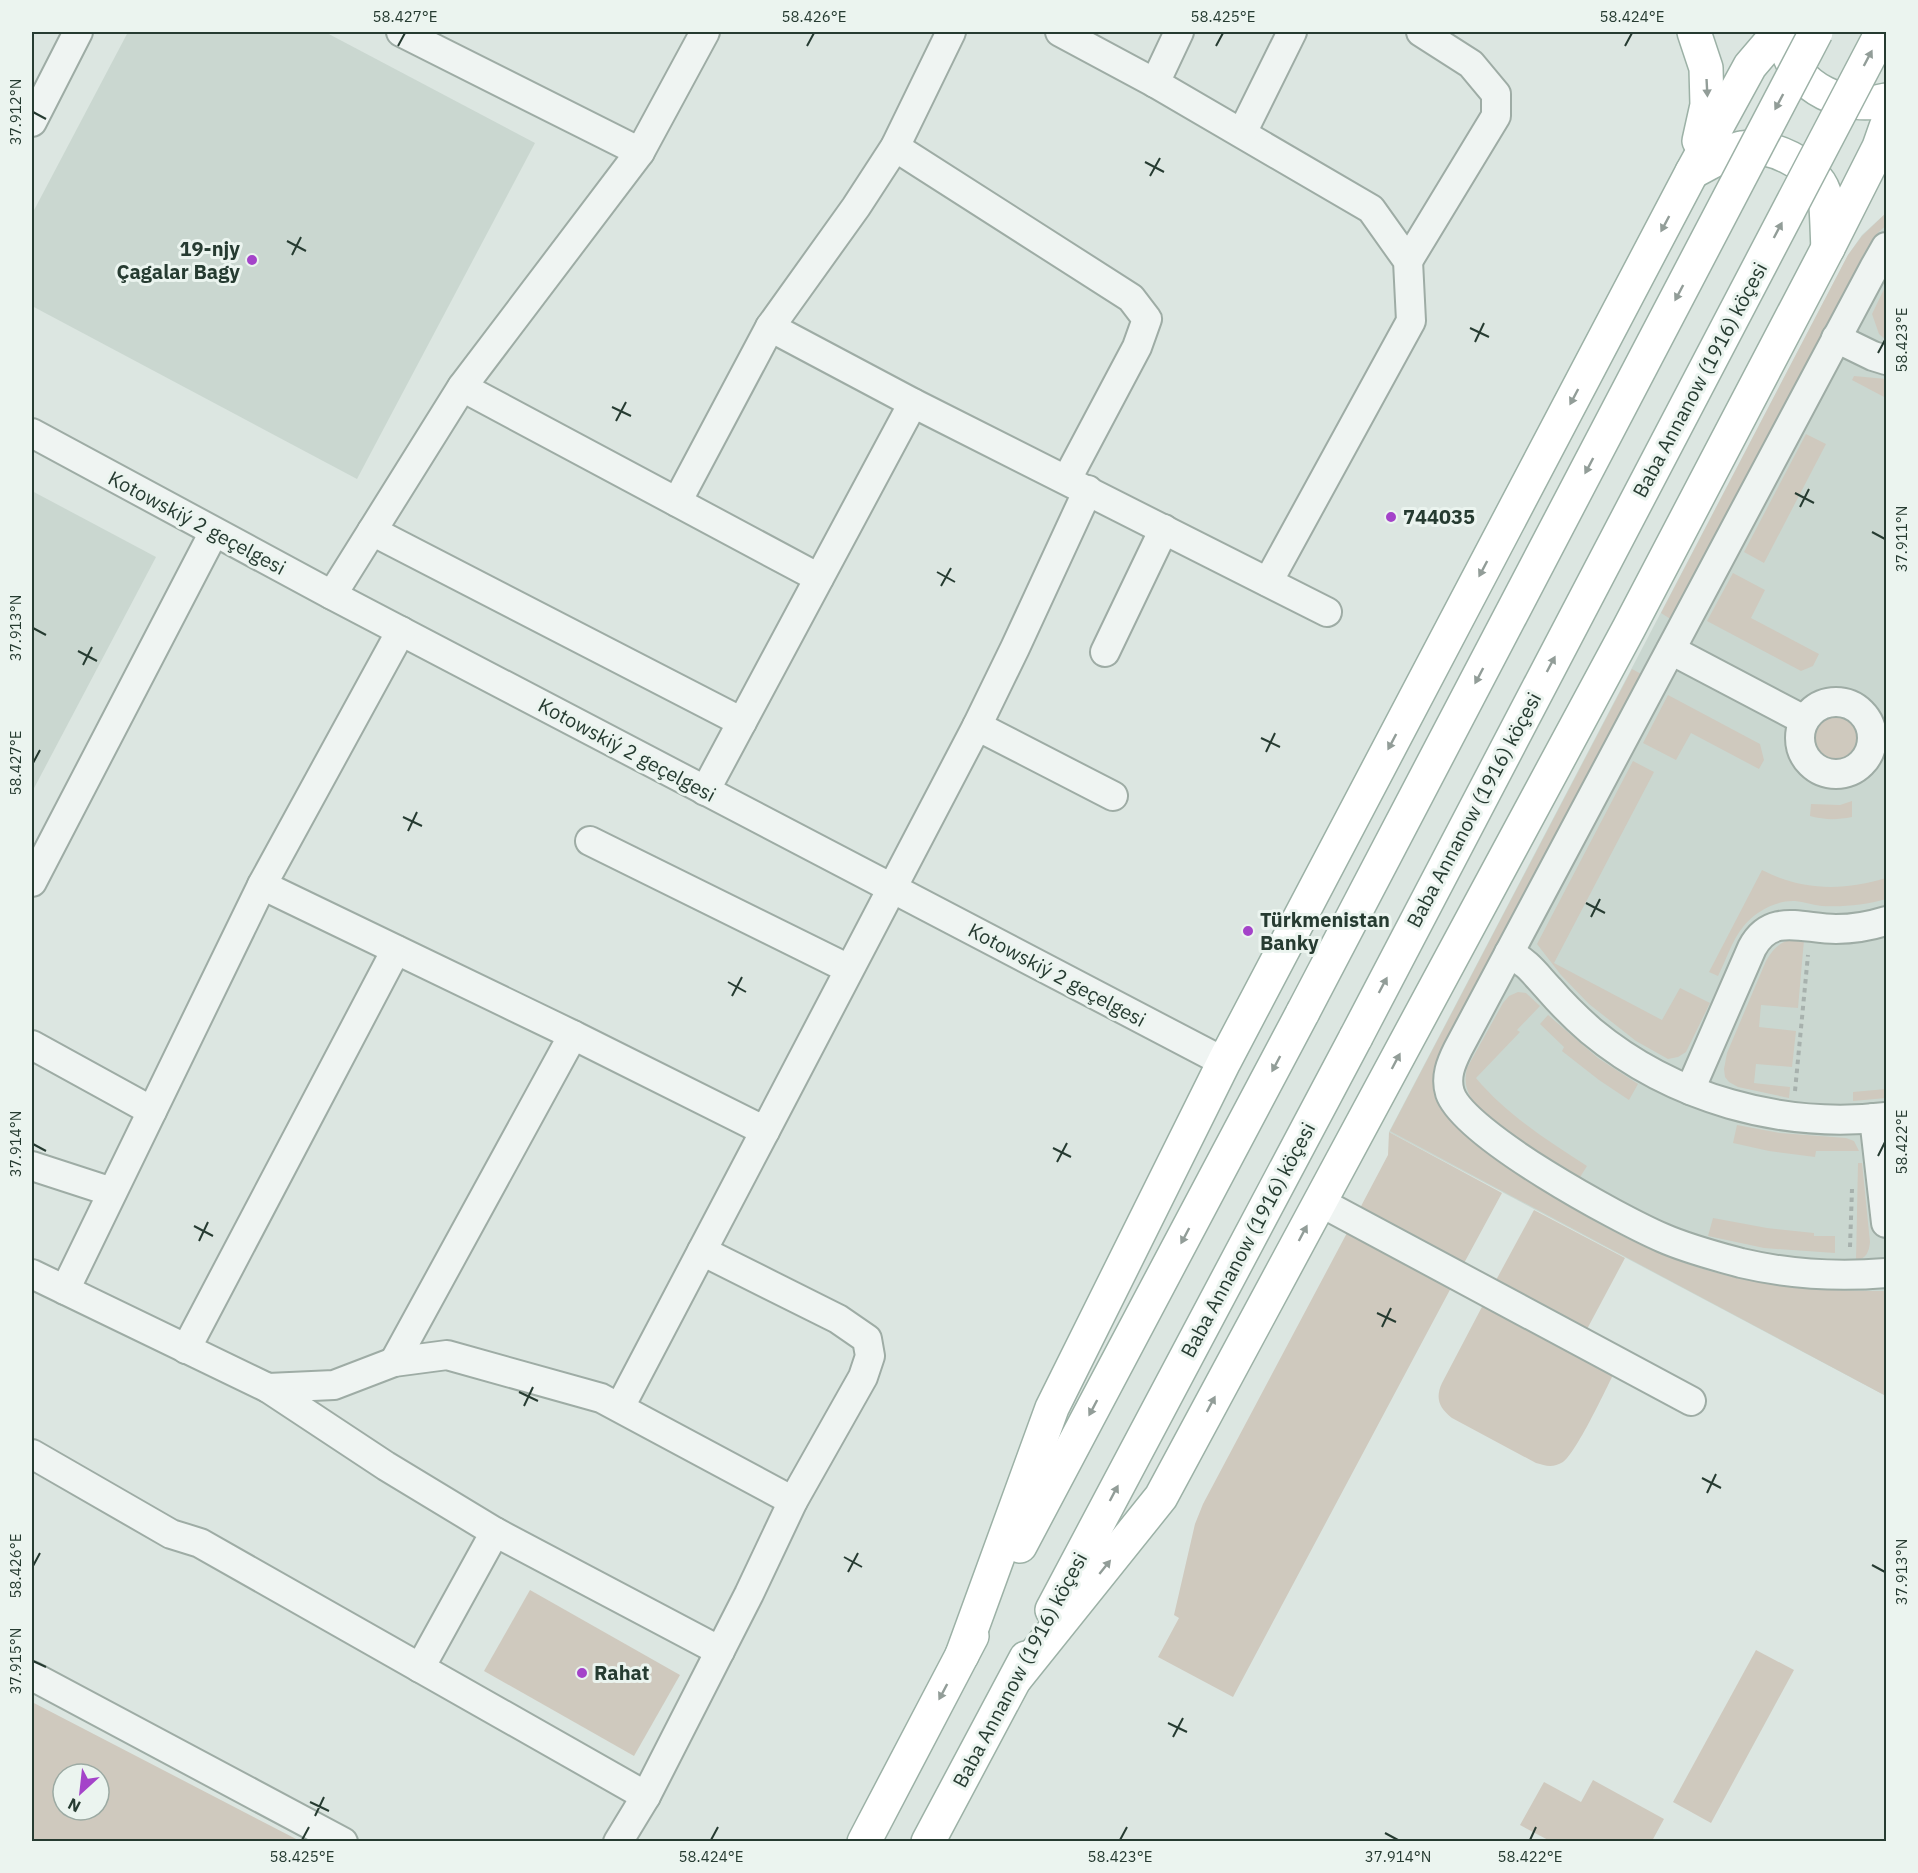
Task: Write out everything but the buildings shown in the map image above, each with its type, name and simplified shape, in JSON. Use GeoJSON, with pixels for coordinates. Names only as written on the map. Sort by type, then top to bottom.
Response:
{"type":"FeatureCollection","features":[{"type":"Feature","properties":{"kind":"main road"},"geometry":{"type":"LineString","coordinates":[[1692,172],[1707,105],[1706,68],[1694,32]]}},
{"type":"Feature","properties":{"kind":"main road"},"geometry":{"type":"LineString","coordinates":[[962,1655],[1052,1408],[1224,1062],[1692,172],[1750,66],[1779,32]]}},
{"type":"Feature","properties":{"kind":"main road"},"geometry":{"type":"LineString","coordinates":[[1784,32],[1788,53],[1802,75],[1822,92],[1846,102],[1872,104],[1887,100]]}},
{"type":"Feature","properties":{"kind":"main road"},"geometry":{"type":"LineString","coordinates":[[864,1842],[1304,1012],[1816,32]]}},
{"type":"Feature","properties":{"kind":"main road","name":"Baba Annanow (1916) köçesi"},"geometry":{"type":"LineString","coordinates":[[928,1842],[1356,1037],[1882,32]]}},
{"type":"Feature","properties":{"kind":"main road"},"geometry":{"type":"LineString","coordinates":[[1016,1678],[1161,1497],[1624,638],[1828,248],[1887,127]]}},
{"type":"Feature","properties":{"kind":"main road"},"geometry":{"type":"LineString","coordinates":[[1692,172],[1742,148],[1765,149],[1790,157],[1810,171],[1824,192],[1828,248]]}},
{"type":"Feature","properties":{"kind":"main road"},"geometry":{"type":"LineString","coordinates":[[1828,248],[1861,208],[1887,187]]}},
{"type":"Feature","properties":{"kind":"street"},"geometry":{"type":"LineString","coordinates":[[32,122],[78,32]]}},
{"type":"Feature","properties":{"kind":"street"},"geometry":{"type":"LineString","coordinates":[[401,32],[640,153]]}},
{"type":"Feature","properties":{"kind":"street"},"geometry":{"type":"LineString","coordinates":[[332,595],[462,387],[640,153],[705,32]]}},
{"type":"Feature","properties":{"kind":"street"},"geometry":{"type":"LineString","coordinates":[[677,502],[770,327],[856,207],[895,147],[951,32]]}},
{"type":"Feature","properties":{"kind":"street"},"geometry":{"type":"LineString","coordinates":[[1060,32],[1155,83],[1371,209],[1408,261],[1411,321],[1268,582]]}},
{"type":"Feature","properties":{"kind":"street"},"geometry":{"type":"LineString","coordinates":[[1155,83],[1179,32]]}},
{"type":"Feature","properties":{"kind":"street"},"geometry":{"type":"LineString","coordinates":[[1242,134],[1292,32]]}},
{"type":"Feature","properties":{"kind":"street"},"geometry":{"type":"LineString","coordinates":[[1408,261],[1496,116],[1496,94],[1471,64],[1422,32]]}},
{"type":"Feature","properties":{"kind":"street"},"geometry":{"type":"LineString","coordinates":[[620,1407],[1016,648],[1077,485],[1148,319],[1131,298],[895,147]]}},
{"type":"Feature","properties":{"kind":"street"},"geometry":{"type":"LineString","coordinates":[[1887,247],[1836,338],[1509,952],[1449,1070],[1450,1093],[1457,1106],[1472,1122],[1493,1139],[1592,1203],[1640,1228],[1691,1249],[1744,1263],[1798,1272],[1852,1275],[1887,1273]]}},
{"type":"Feature","properties":{"kind":"street"},"geometry":{"type":"LineString","coordinates":[[770,327],[913,403],[1327,612]]}},
{"type":"Feature","properties":{"kind":"street"},"geometry":{"type":"LineString","coordinates":[[1836,338],[1866,353],[1887,360]]}},
{"type":"Feature","properties":{"kind":"street"},"geometry":{"type":"LineString","coordinates":[[462,387],[819,578]]}},
{"type":"Feature","properties":{"kind":"street"},"geometry":{"type":"LineString","coordinates":[[705,791],[913,403]]}},
{"type":"Feature","properties":{"kind":"street","name":"Kotowskiý 2 geçelgesi"},"geometry":{"type":"LineString","coordinates":[[32,433],[332,595],[1224,1062]]}},
{"type":"Feature","properties":{"kind":"street"},"geometry":{"type":"LineString","coordinates":[[1105,652],[1164,529]]}},
{"type":"Feature","properties":{"kind":"street"},"geometry":{"type":"LineString","coordinates":[[372,531],[742,722]]}},
{"type":"Feature","properties":{"kind":"street"},"geometry":{"type":"LineString","coordinates":[[32,882],[214,532]]}},
{"type":"Feature","properties":{"kind":"street"},"geometry":{"type":"LineString","coordinates":[[65,1290],[262,885],[401,631]]}},
{"type":"Feature","properties":{"kind":"street"},"geometry":{"type":"LineString","coordinates":[[1671,650],[1804,720]]}},
{"type":"Feature","properties":{"kind":"street"},"geometry":{"type":"LineString","coordinates":[[977,726],[1113,796]]}},
{"type":"Feature","properties":{"kind":"street"},"geometry":{"type":"LineString","coordinates":[[590,841],[849,969]]}},
{"type":"Feature","properties":{"kind":"street"},"geometry":{"type":"LineString","coordinates":[[262,885],[573,1035],[765,1131]]}},
{"type":"Feature","properties":{"kind":"street"},"geometry":{"type":"LineString","coordinates":[[1690,1090],[1752,948],[1764,932],[1784,924],[1837,929],[1868,926],[1887,921]]}},
{"type":"Feature","properties":{"kind":"street"},"geometry":{"type":"LineString","coordinates":[[186,1349],[396,950]]}},
{"type":"Feature","properties":{"kind":"street"},"geometry":{"type":"LineString","coordinates":[[1509,952],[1528,965],[1561,1003],[1609,1044],[1644,1068],[1690,1090],[1741,1108],[1783,1116],[1825,1120],[1880,1117],[1887,1224]]}},
{"type":"Feature","properties":{"kind":"street"},"geometry":{"type":"LineString","coordinates":[[394,1362],[573,1035]]}},
{"type":"Feature","properties":{"kind":"street"},"geometry":{"type":"LineString","coordinates":[[32,1045],[152,1111]]}},
{"type":"Feature","properties":{"kind":"street"},"geometry":{"type":"LineString","coordinates":[[32,1166],[112,1192]]}},
{"type":"Feature","properties":{"kind":"street"},"geometry":{"type":"LineString","coordinates":[[1320,1202],[1691,1401]]}},
{"type":"Feature","properties":{"kind":"street"},"geometry":{"type":"LineString","coordinates":[[618,1842],[646,1796],[750,1594],[793,1502],[863,1377],[870,1356],[867,1339],[837,1319],[702,1251]]}},
{"type":"Feature","properties":{"kind":"street"},"geometry":{"type":"LineString","coordinates":[[32,1274],[268,1388],[386,1466],[495,1532],[720,1651]]}},
{"type":"Feature","properties":{"kind":"street"},"geometry":{"type":"LineString","coordinates":[[268,1388],[334,1385],[394,1362],[447,1355],[601,1398],[793,1502]]}},
{"type":"Feature","properties":{"kind":"street"},"geometry":{"type":"LineString","coordinates":[[32,1454],[171,1534],[200,1543],[646,1796]]}},
{"type":"Feature","properties":{"kind":"street"},"geometry":{"type":"LineString","coordinates":[[420,1668],[495,1532]]}},
{"type":"Feature","properties":{"kind":"street"},"geometry":{"type":"LineString","coordinates":[[32,1676],[343,1842]]}},
{"type":"Feature","properties":{"kind":"path"},"geometry":{"type":"LineString","coordinates":[[1795,1099],[1808,951]]}},
{"type":"Feature","properties":{"kind":"path"},"geometry":{"type":"LineString","coordinates":[[1850,1255],[1852,1180]]}},
{"type":"Feature","properties":{"kind":"shaded area","name":"19-njy Çagalar Bagy"},"geometry":{"type":"Polygon","coordinates":[[[128,32],[325,32],[535,143],[357,479],[32,306],[32,214],[128,32]]]}},
{"type":"Feature","properties":{"kind":"shaded area"},"geometry":{"type":"Polygon","coordinates":[[[1886,213],[1886,1396],[1389,1132],[1848,255],[1862,235],[1886,213]]]}},
{"type":"Feature","properties":{"kind":"shaded area"},"geometry":{"type":"Polygon","coordinates":[[[1886,213],[1886,226],[1868,246],[1672,620],[1661,613],[1848,255],[1862,236],[1886,213]]]}},
{"type":"Feature","properties":{"kind":"shaded area"},"geometry":{"type":"Polygon","coordinates":[[[1886,285],[1886,340],[1879,334],[1872,314],[1886,285]]]}},
{"type":"Feature","properties":{"kind":"shaded area"},"geometry":{"type":"Polygon","coordinates":[[[1854,376],[1886,379],[1886,398],[1852,380],[1854,376]]]}},
{"type":"Feature","properties":{"kind":"shaded area"},"geometry":{"type":"Polygon","coordinates":[[[1806,434],[1826,444],[1764,563],[1744,552],[1806,434]]]}},
{"type":"Feature","properties":{"kind":"shaded area"},"geometry":{"type":"Polygon","coordinates":[[[32,491],[156,557],[32,792],[32,491]]]}},
{"type":"Feature","properties":{"kind":"shaded area"},"geometry":{"type":"Polygon","coordinates":[[[1733,573],[1765,590],[1751,618],[1819,654],[1813,666],[1801,671],[1707,621],[1733,573]]]}},
{"type":"Feature","properties":{"kind":"shaded area"},"geometry":{"type":"Polygon","coordinates":[[[1632,669],[1643,675],[1439,1101],[1451,1118],[1475,1140],[1549,1194],[1654,1251],[1710,1271],[1775,1285],[1886,1291],[1886,1396],[1390,1131],[1632,669]]]}},
{"type":"Feature","properties":{"kind":"shaded area"},"geometry":{"type":"Polygon","coordinates":[[[1668,695],[1760,744],[1764,760],[1759,769],[1691,733],[1676,760],[1643,743],[1668,695]]]}},
{"type":"Feature","properties":{"kind":"shaded area"},"geometry":{"type":"Polygon","coordinates":[[[1836,713],[1854,720],[1861,738],[1854,756],[1836,763],[1818,756],[1811,738],[1818,720],[1836,713]]]}},
{"type":"Feature","properties":{"kind":"shaded area"},"geometry":{"type":"Polygon","coordinates":[[[1633,761],[1654,772],[1554,963],[1662,1020],[1680,988],[1710,1003],[1686,1052],[1668,1059],[1636,1041],[1589,1004],[1561,975],[1537,944],[1633,761]]]}},
{"type":"Feature","properties":{"kind":"shaded area"},"geometry":{"type":"Polygon","coordinates":[[[1852,801],[1852,817],[1831,819],[1810,816],[1811,804],[1840,805],[1852,801]]]}},
{"type":"Feature","properties":{"kind":"shaded area"},"geometry":{"type":"Polygon","coordinates":[[[1762,870],[1792,882],[1823,887],[1855,885],[1886,878],[1886,899],[1847,906],[1822,906],[1795,901],[1773,905],[1753,916],[1739,932],[1718,976],[1709,972],[1762,870]]]}},
{"type":"Feature","properties":{"kind":"shaded area"},"geometry":{"type":"Polygon","coordinates":[[[1793,939],[1804,940],[1798,1008],[1761,1005],[1759,1027],[1796,1031],[1792,1067],[1756,1064],[1754,1083],[1790,1087],[1789,1098],[1738,1087],[1725,1077],[1724,1069],[1727,1053],[1766,961],[1777,947],[1793,939]]]}},
{"type":"Feature","properties":{"kind":"shaded area"},"geometry":{"type":"Polygon","coordinates":[[[1518,992],[1526,993],[1540,1006],[1517,1030],[1520,1032],[1476,1078],[1514,1115],[1587,1166],[1577,1182],[1553,1167],[1486,1115],[1472,1099],[1467,1088],[1467,1068],[1503,1003],[1509,996],[1518,992]]]}},
{"type":"Feature","properties":{"kind":"shaded area"},"geometry":{"type":"Polygon","coordinates":[[[1548,1015],[1598,1058],[1638,1084],[1629,1100],[1562,1051],[1564,1047],[1540,1024],[1548,1015]]]}},
{"type":"Feature","properties":{"kind":"shaded area"},"geometry":{"type":"Polygon","coordinates":[[[1886,1089],[1886,1098],[1853,1101],[1853,1092],[1886,1089]]]}},
{"type":"Feature","properties":{"kind":"shaded area"},"geometry":{"type":"Polygon","coordinates":[[[1737,1125],[1780,1133],[1846,1138],[1854,1141],[1859,1151],[1816,1151],[1815,1157],[1769,1151],[1733,1143],[1737,1125]]]}},
{"type":"Feature","properties":{"kind":"shaded area"},"geometry":{"type":"Polygon","coordinates":[[[1389,1132],[1502,1193],[1463,1265],[1359,1210],[1388,1155],[1389,1132]]]}},
{"type":"Feature","properties":{"kind":"shaded area"},"geometry":{"type":"Polygon","coordinates":[[[1858,1163],[1862,1163],[1870,1242],[1866,1254],[1856,1260],[1858,1163]]]}},
{"type":"Feature","properties":{"kind":"shaded area"},"geometry":{"type":"Polygon","coordinates":[[[1534,1210],[1625,1258],[1586,1331],[1495,1282],[1534,1210]]]}},
{"type":"Feature","properties":{"kind":"shaded area"},"geometry":{"type":"Polygon","coordinates":[[[1713,1218],[1767,1228],[1814,1233],[1814,1236],[1835,1236],[1835,1253],[1764,1248],[1708,1236],[1713,1218]]]}},
{"type":"Feature","properties":{"kind":"shaded area"},"geometry":{"type":"Polygon","coordinates":[[[1348,1231],[1452,1286],[1233,1697],[1158,1657],[1179,1618],[1174,1615],[1195,1524],[1203,1504],[1348,1231]]]}},
{"type":"Feature","properties":{"kind":"shaded area"},"geometry":{"type":"Polygon","coordinates":[[[1484,1303],[1614,1373],[1575,1447],[1559,1464],[1550,1466],[1536,1463],[1452,1418],[1441,1406],[1439,1393],[1442,1383],[1484,1303]]]}},
{"type":"Feature","properties":{"kind":"shaded area","name":"Rahat"},"geometry":{"type":"Polygon","coordinates":[[[530,1590],[680,1675],[634,1756],[484,1671],[530,1590]]]}},
{"type":"Feature","properties":{"kind":"shaded area"},"geometry":{"type":"Polygon","coordinates":[[[1756,1650],[1794,1670],[1711,1823],[1673,1802],[1756,1650]]]}},
{"type":"Feature","properties":{"kind":"shaded area"},"geometry":{"type":"Polygon","coordinates":[[[32,1702],[300,1841],[32,1841],[32,1702]]]}},
{"type":"Feature","properties":{"kind":"shaded area"},"geometry":{"type":"Polygon","coordinates":[[[1593,1780],[1664,1819],[1652,1841],[1550,1841],[1520,1825],[1544,1782],[1581,1802],[1593,1780]]]}},
{"type":"Feature","properties":{"kind":"place","name":"19-njy Çagalar Bagy"},"geometry":{"type":"Point","coordinates":[252,260]}},
{"type":"Feature","properties":{"kind":"place","name":"744035"},"geometry":{"type":"Point","coordinates":[1391,517]}},
{"type":"Feature","properties":{"kind":"place","name":"Türkmenistan Banky"},"geometry":{"type":"Point","coordinates":[1248,931]}},
{"type":"Feature","properties":{"kind":"place","name":"Rahat"},"geometry":{"type":"Point","coordinates":[582,1673]}}]}
